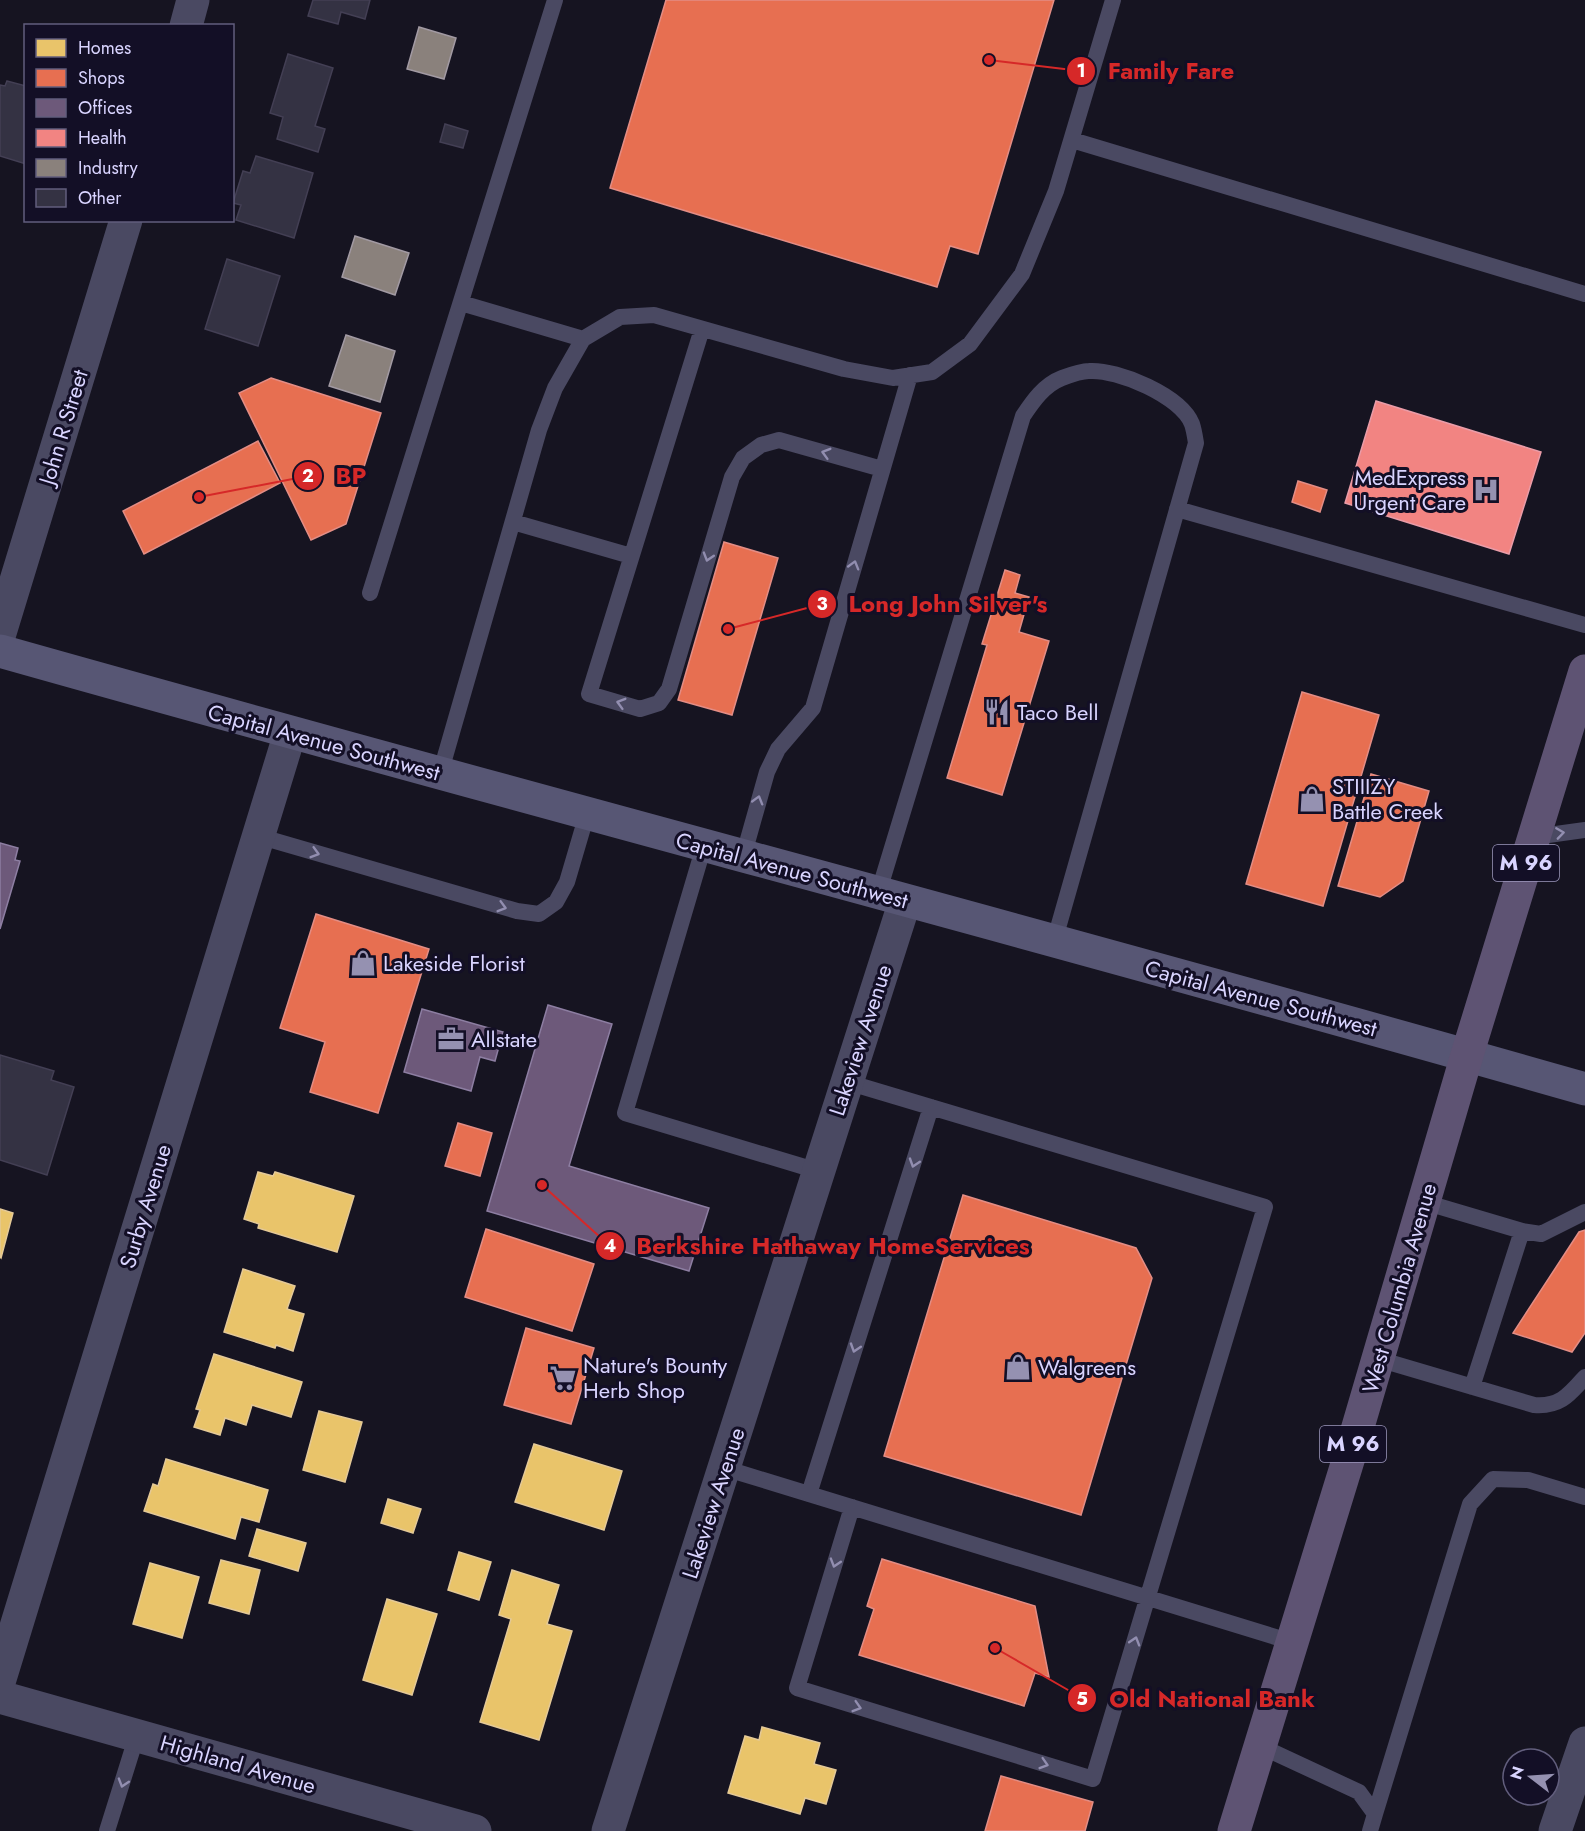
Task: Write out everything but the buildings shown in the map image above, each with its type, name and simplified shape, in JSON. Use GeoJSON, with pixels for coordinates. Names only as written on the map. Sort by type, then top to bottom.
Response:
{"type":"FeatureCollection","features":[{"type":"Feature","properties":{"kind":"main road","name":"Capital Avenue Southwest"},"geometry":{"type":"LineString","coordinates":[[0,651],[290,733],[1467,1054],[1585,1089]]}},
{"type":"Feature","properties":{"kind":"main road","name":"M 96"},"geometry":{"type":"LineString","coordinates":[[1467,1054],[1534,837],[1577,733],[1585,671]]}},
{"type":"Feature","properties":{"kind":"main road","name":"West Columbia Avenue"},"geometry":{"type":"LineString","coordinates":[[1234,1831],[1378,1359],[1467,1054]]}},
{"type":"Feature","properties":{"kind":"street"},"geometry":{"type":"LineString","coordinates":[[187,24],[194,0]]}},
{"type":"Feature","properties":{"kind":"street","name":"John R Street"},"geometry":{"type":"LineString","coordinates":[[0,633],[125,222]]}},
{"type":"Feature","properties":{"kind":"street","name":"Surby Avenue"},"geometry":{"type":"LineString","coordinates":[[0,1679],[290,733]]}},
{"type":"Feature","properties":{"kind":"street","name":"Lakeview Avenue"},"geometry":{"type":"LineString","coordinates":[[608,1831],[847,1082],[892,897]]}},
{"type":"Feature","properties":{"kind":"street","name":"Highland Avenue"},"geometry":{"type":"LineString","coordinates":[[0,1697],[475,1831]]}},
{"type":"Feature","properties":{"kind":"street"},"geometry":{"type":"LineString","coordinates":[[1555,1831],[1585,1743]]}},
{"type":"Feature","properties":{"kind":"lane"},"geometry":{"type":"LineString","coordinates":[[370,593],[555,0]]}},
{"type":"Feature","properties":{"kind":"lane"},"geometry":{"type":"LineString","coordinates":[[440,774],[539,430],[551,398],[583,339],[620,317],[654,315],[844,369],[893,378],[932,372],[970,344],[1022,274],[1056,191],[1113,0]]}},
{"type":"Feature","properties":{"kind":"lane"},"geometry":{"type":"LineString","coordinates":[[1071,140],[1585,294]]}},
{"type":"Feature","properties":{"kind":"lane"},"geometry":{"type":"LineString","coordinates":[[461,303],[583,339]]}},
{"type":"Feature","properties":{"kind":"lane"},"geometry":{"type":"LineString","coordinates":[[702,329],[589,694],[640,709],[659,703],[669,689],[732,477],[743,458],[761,445],[779,440],[882,469]]}},
{"type":"Feature","properties":{"kind":"lane"},"geometry":{"type":"LineString","coordinates":[[892,897],[1023,416],[1037,395],[1061,378],[1090,371],[1123,376],[1152,388],[1175,403],[1192,423],[1196,443],[1054,942]]}},
{"type":"Feature","properties":{"kind":"lane"},"geometry":{"type":"LineString","coordinates":[[743,857],[767,772],[778,749],[813,708],[910,375]]}},
{"type":"Feature","properties":{"kind":"lane"},"geometry":{"type":"LineString","coordinates":[[1177,509],[1585,625]]}},
{"type":"Feature","properties":{"kind":"lane"},"geometry":{"type":"LineString","coordinates":[[513,522],[631,556]]}},
{"type":"Feature","properties":{"kind":"lane"},"geometry":{"type":"LineString","coordinates":[[258,836],[517,911],[539,914],[556,902],[567,882],[587,814]]}},
{"type":"Feature","properties":{"kind":"lane"},"geometry":{"type":"LineString","coordinates":[[1534,837],[1585,830]]}},
{"type":"Feature","properties":{"kind":"lane"},"geometry":{"type":"LineString","coordinates":[[704,846],[625,1113],[818,1171]]}},
{"type":"Feature","properties":{"kind":"lane"},"geometry":{"type":"LineString","coordinates":[[847,1082],[1265,1207],[1093,1779],[797,1688],[852,1507]]}},
{"type":"Feature","properties":{"kind":"lane"},"geometry":{"type":"LineString","coordinates":[[809,1494],[931,1107]]}},
{"type":"Feature","properties":{"kind":"lane"},"geometry":{"type":"LineString","coordinates":[[1424,1202],[1522,1231],[1541,1234],[1585,1212]]}},
{"type":"Feature","properties":{"kind":"lane"},"geometry":{"type":"LineString","coordinates":[[1472,1387],[1522,1231]]}},
{"type":"Feature","properties":{"kind":"lane"},"geometry":{"type":"LineString","coordinates":[[1378,1359],[1534,1405],[1548,1406],[1568,1397],[1585,1377]]}},
{"type":"Feature","properties":{"kind":"lane"},"geometry":{"type":"LineString","coordinates":[[724,1468],[1292,1642]]}},
{"type":"Feature","properties":{"kind":"lane"},"geometry":{"type":"LineString","coordinates":[[1370,1831],[1470,1504],[1493,1479],[1528,1480],[1585,1497]]}},
{"type":"Feature","properties":{"kind":"lane"},"geometry":{"type":"LineString","coordinates":[[107,1831],[137,1736]]}},
{"type":"Feature","properties":{"kind":"lane"},"geometry":{"type":"LineString","coordinates":[[1260,1746],[1359,1792],[1375,1814]]}},
{"type":"Feature","properties":{"kind":"place","name":"Family Fare"},"geometry":{"type":"Point","coordinates":[989,60]}},
{"type":"Feature","properties":{"kind":"place","name":"MedExpress Urgent Care"},"geometry":{"type":"Point","coordinates":[1486,490]}},
{"type":"Feature","properties":{"kind":"place","name":"BP"},"geometry":{"type":"Point","coordinates":[199,497]}},
{"type":"Feature","properties":{"kind":"place","name":"Long John Silver's"},"geometry":{"type":"Point","coordinates":[728,629]}},
{"type":"Feature","properties":{"kind":"place","name":"Taco Bell"},"geometry":{"type":"Point","coordinates":[997,712]}},
{"type":"Feature","properties":{"kind":"place","name":"STIIIZY Battle Creek"},"geometry":{"type":"Point","coordinates":[1312,799]}},
{"type":"Feature","properties":{"kind":"place","name":"Lakeside Florist"},"geometry":{"type":"Point","coordinates":[363,963]}},
{"type":"Feature","properties":{"kind":"place","name":"Allstate"},"geometry":{"type":"Point","coordinates":[451,1039]}},
{"type":"Feature","properties":{"kind":"place","name":"Berkshire Hathaway HomeServices"},"geometry":{"type":"Point","coordinates":[542,1185]}},
{"type":"Feature","properties":{"kind":"place","name":"Walgreens"},"geometry":{"type":"Point","coordinates":[1018,1367]}},
{"type":"Feature","properties":{"kind":"place","name":"Nature's Bounty Herb Shop"},"geometry":{"type":"Point","coordinates":[563,1378]}},
{"type":"Feature","properties":{"kind":"place","name":"Old National Bank"},"geometry":{"type":"Point","coordinates":[995,1648]}}]}
